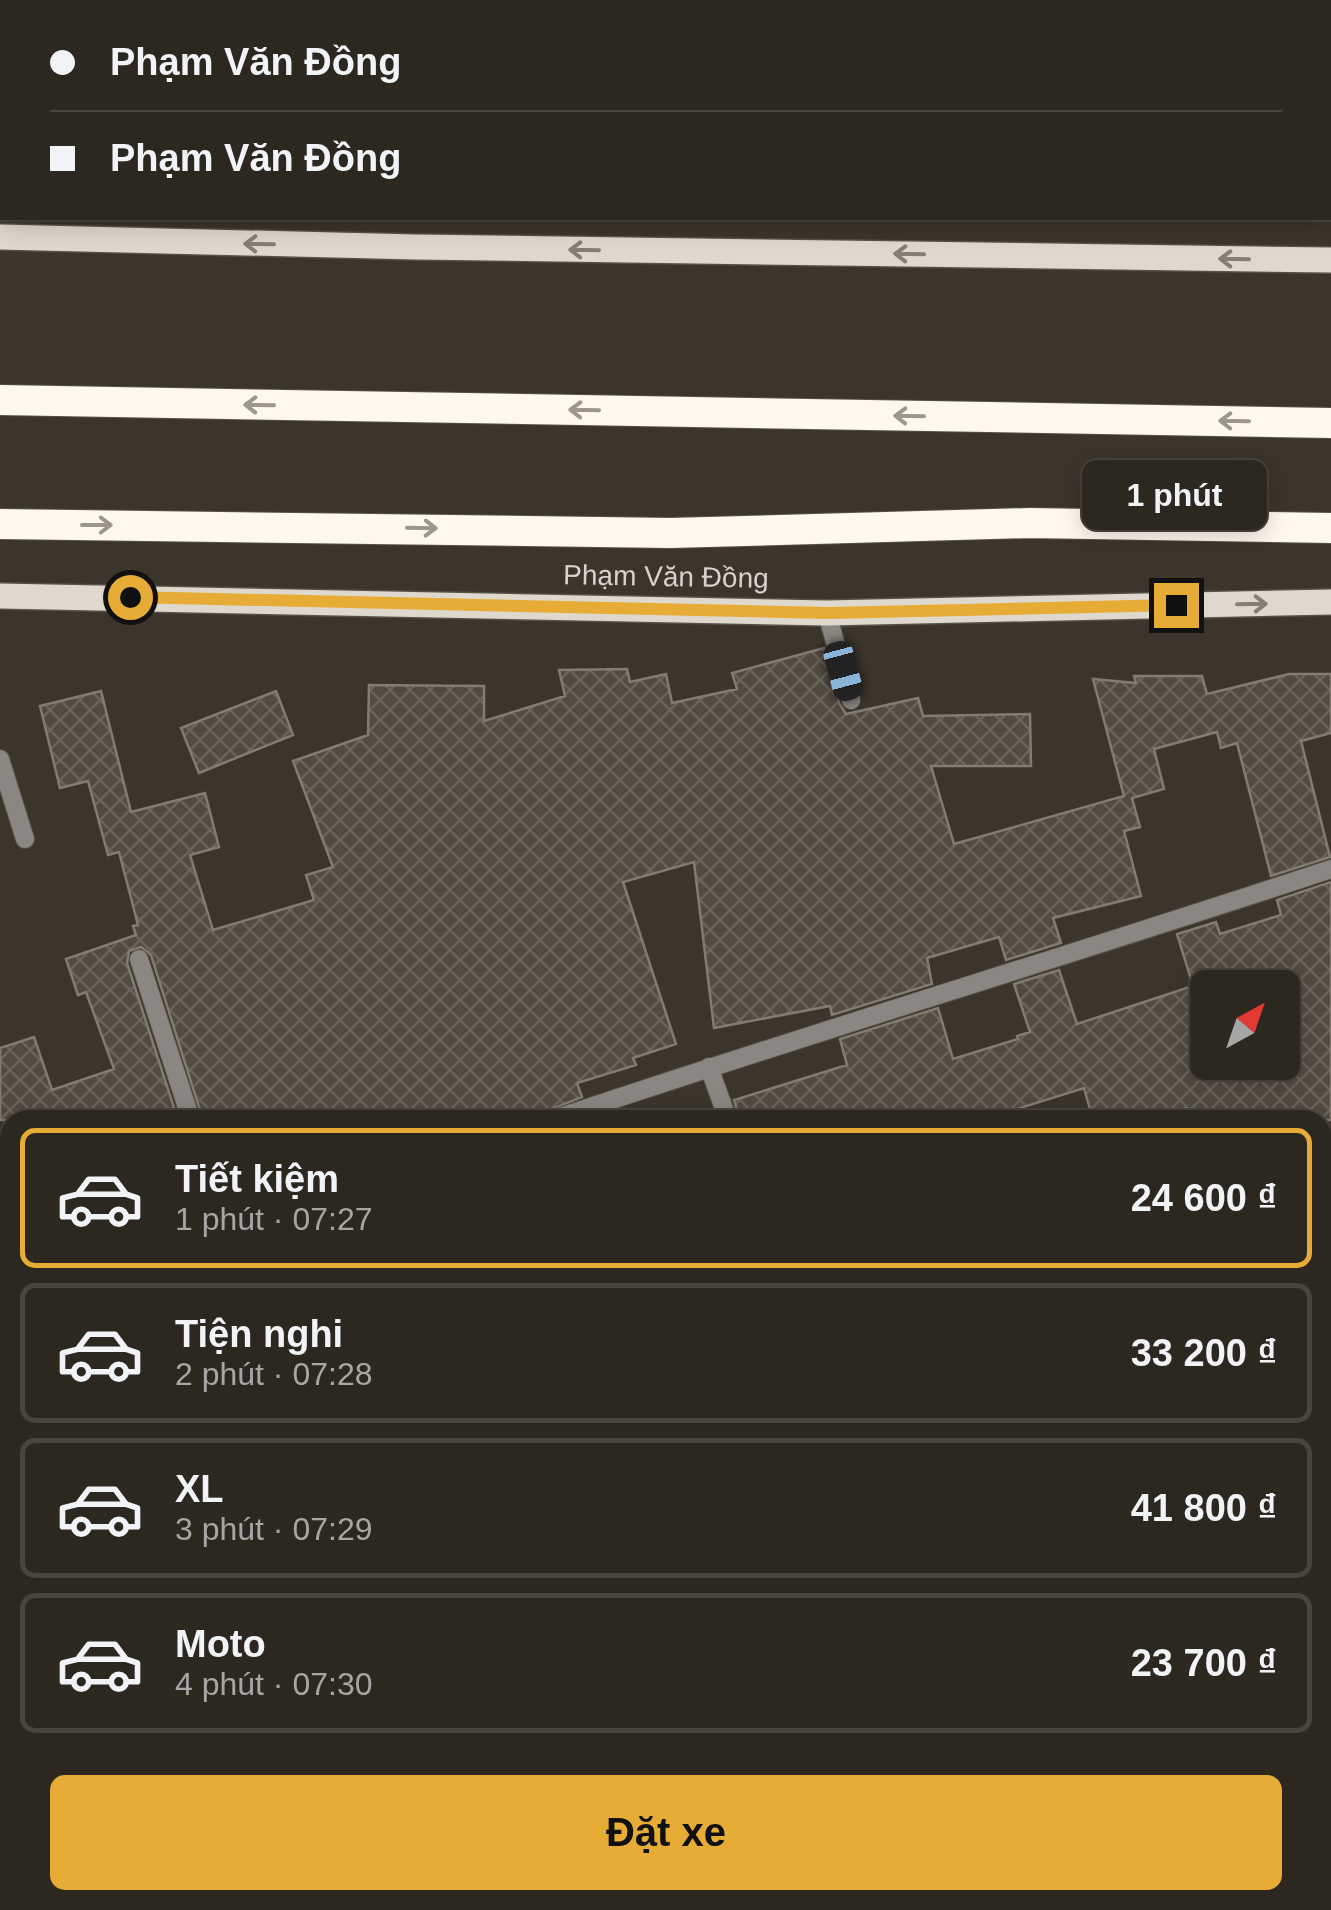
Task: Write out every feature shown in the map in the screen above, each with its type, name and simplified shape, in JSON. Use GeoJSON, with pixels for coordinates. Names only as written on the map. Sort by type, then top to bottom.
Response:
{"type":"FeatureCollection","features":[{"type":"Feature","properties":{"kind":"highway"},"geometry":{"type":"LineString","coordinates":[[0,400],[1331,423]]}},
{"type":"Feature","properties":{"kind":"highway","name":"Phạm Văn Đồng"},"geometry":{"type":"LineString","coordinates":[[0,524],[670,533],[1030,523],[1331,528]]}},
{"type":"Feature","properties":{"kind":"main road"},"geometry":{"type":"LineString","coordinates":[[0,237],[416,248],[1331,260]]}},
{"type":"Feature","properties":{"kind":"main road","name":"Phạm Văn Đồng"},"geometry":{"type":"LineString","coordinates":[[0,596],[828,613],[1331,602]]}},
{"type":"Feature","properties":{"kind":"street"},"geometry":{"type":"LineString","coordinates":[[828,613],[851,700]]}},
{"type":"Feature","properties":{"kind":"street"},"geometry":{"type":"LineString","coordinates":[[0,759],[26,838]]}},
{"type":"Feature","properties":{"kind":"street"},"geometry":{"type":"LineString","coordinates":[[582,1110],[1331,869]]}},
{"type":"Feature","properties":{"kind":"street"},"geometry":{"type":"LineString","coordinates":[[138,958],[188,1110]]}},
{"type":"Feature","properties":{"kind":"street"},"geometry":{"type":"LineString","coordinates":[[709,1067],[724,1110]]}},
{"type":"Feature","properties":{"kind":"building"},"geometry":{"type":"Polygon","coordinates":[[[824,648],[839,703],[846,714],[918,698],[923,716],[1030,714],[1031,766],[931,766],[954,844],[1124,796],[1093,679],[1136,683],[1134,676],[1202,676],[1207,694],[1289,674],[1331,674],[1331,733],[1301,741],[1330,857],[1271,876],[1237,743],[1221,748],[1217,732],[1154,749],[1164,789],[1132,798],[1140,827],[1124,831],[1141,896],[1053,918],[1061,943],[1006,960],[999,937],[927,958],[932,984],[832,1015],[830,1006],[714,1028],[694,862],[623,882],[676,1044],[633,1058],[636,1065],[577,1083],[582,1097],[550,1110],[200,1110],[151,955],[141,947],[129,951],[127,963],[175,1110],[0,1110],[0,1048],[34,1037],[52,1090],[114,1069],[86,992],[78,995],[66,959],[136,935],[133,926],[138,925],[119,852],[108,855],[88,781],[60,788],[40,706],[101,691],[131,812],[205,793],[219,847],[190,855],[213,930],[314,900],[306,875],[333,867],[293,761],[368,735],[369,685],[484,686],[484,721],[565,696],[559,670],[627,669],[630,682],[666,674],[672,703],[737,689],[732,673],[824,648]]]}},
{"type":"Feature","properties":{"kind":"building"},"geometry":{"type":"Polygon","coordinates":[[[276,691],[293,735],[199,773],[181,728],[276,691]]]}},
{"type":"Feature","properties":{"kind":"building"},"geometry":{"type":"Polygon","coordinates":[[[1331,882],[1331,1110],[1090,1110],[1084,1088],[1014,1110],[737,1110],[734,1100],[847,1065],[840,1039],[938,1008],[953,1059],[1018,1039],[1017,1036],[1030,1032],[1014,984],[1059,970],[1077,1024],[1190,987],[1190,1080],[1300,1080],[1300,970],[1190,970],[1190,976],[1177,934],[1216,922],[1220,934],[1281,915],[1277,900],[1331,882]]]}},
{"type":"Feature","properties":{"kind":"route"},"geometry":{"type":"LineString","coordinates":[[130,597],[828,613],[1176,605]]}}]}
